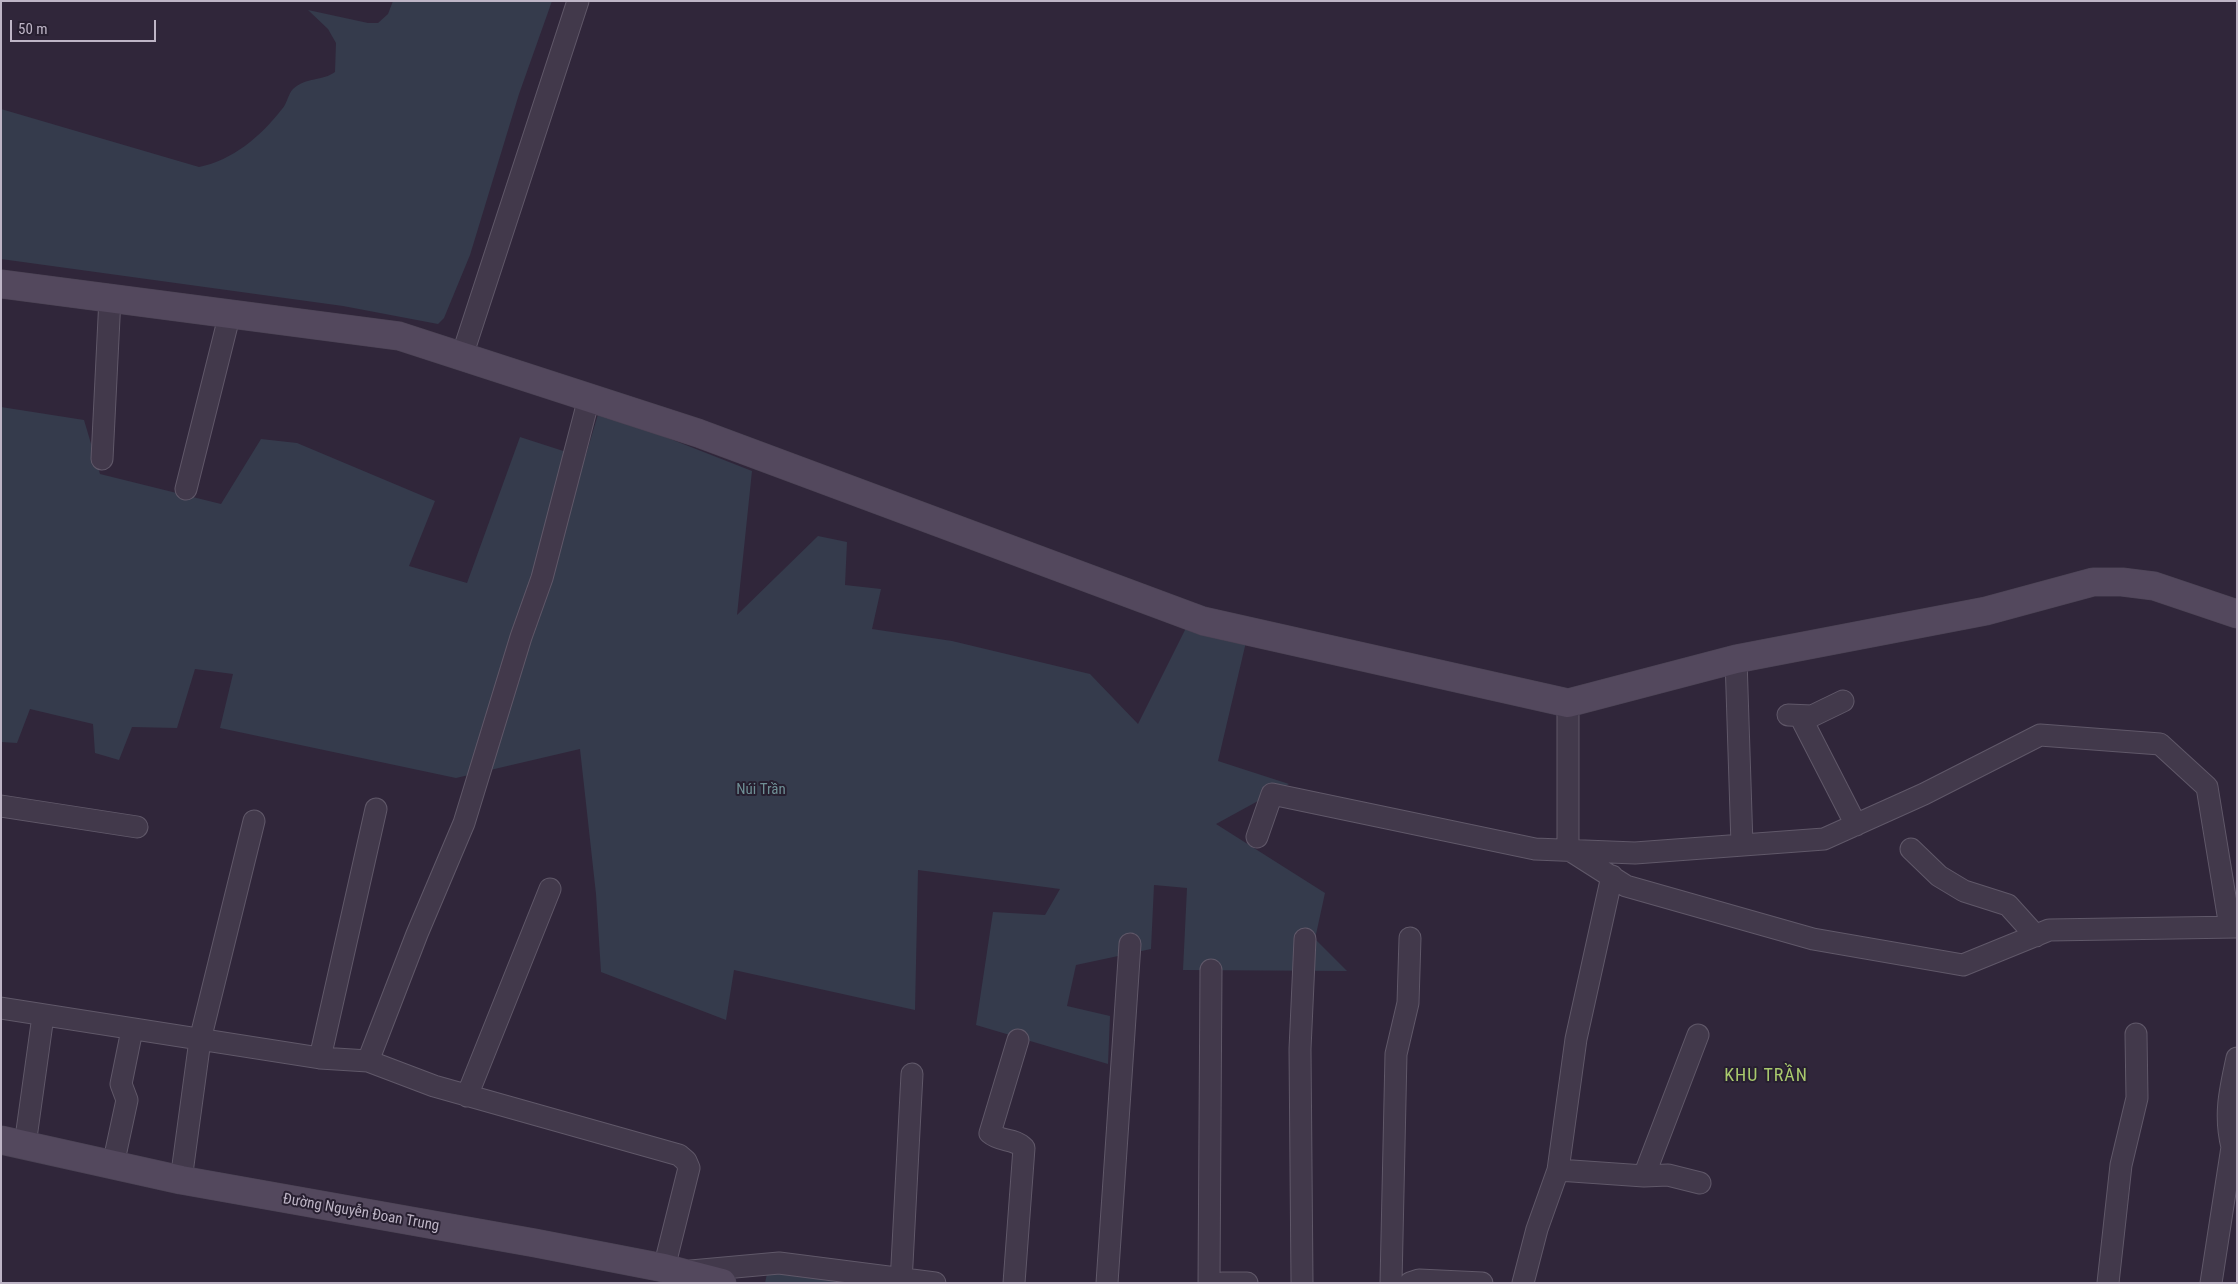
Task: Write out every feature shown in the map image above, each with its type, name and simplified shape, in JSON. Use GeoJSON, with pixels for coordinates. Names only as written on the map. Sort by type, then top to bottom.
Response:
{"type":"FeatureCollection","features":[{"type":"Feature","properties":{"kind":"street"},"geometry":{"type":"LineString","coordinates":[[462,356],[578,1]]}},
{"type":"Feature","properties":{"kind":"street"},"geometry":{"type":"LineString","coordinates":[[1,284],[399,336],[698,433],[1203,621],[1568,703],[1736,659],[1986,611],[2093,582],[2122,582],[2154,586],[2237,614]]}},
{"type":"Feature","properties":{"kind":"street"},"geometry":{"type":"LineString","coordinates":[[102,459],[110,298]]}},
{"type":"Feature","properties":{"kind":"street"},"geometry":{"type":"LineString","coordinates":[[186,489],[230,313]]}},
{"type":"Feature","properties":{"kind":"street"},"geometry":{"type":"LineString","coordinates":[[368,1061],[416,934],[464,823],[521,637],[542,578],[589,398]]}},
{"type":"Feature","properties":{"kind":"street"},"geometry":{"type":"LineString","coordinates":[[1736,659],[1742,846]]}},
{"type":"Feature","properties":{"kind":"street"},"geometry":{"type":"LineString","coordinates":[[1843,700],[1812,716],[1792,716],[1856,825]]}},
{"type":"Feature","properties":{"kind":"street"},"geometry":{"type":"LineString","coordinates":[[1568,703],[1568,850]]}},
{"type":"Feature","properties":{"kind":"street"},"geometry":{"type":"LineString","coordinates":[[1256,837],[1272,794],[1535,849],[1568,850],[1635,853],[1824,839],[1924,794],[2040,736],[2160,744],[2207,788],[2234,927],[2049,930],[1963,966],[1812,939],[1626,886],[1568,850]]}},
{"type":"Feature","properties":{"kind":"street"},"geometry":{"type":"LineString","coordinates":[[1,806],[137,827]]}},
{"type":"Feature","properties":{"kind":"street"},"geometry":{"type":"LineString","coordinates":[[320,1058],[376,809]]}},
{"type":"Feature","properties":{"kind":"street"},"geometry":{"type":"LineString","coordinates":[[181,1180],[200,1040],[254,821]]}},
{"type":"Feature","properties":{"kind":"street"},"geometry":{"type":"LineString","coordinates":[[1910,849],[1939,876],[1964,891],[2008,905],[2036,936]]}},
{"type":"Feature","properties":{"kind":"street"},"geometry":{"type":"LineString","coordinates":[[1524,1283],[1537,1229],[1558,1170],[1576,1039],[1612,876]]}},
{"type":"Feature","properties":{"kind":"street"},"geometry":{"type":"LineString","coordinates":[[467,1096],[550,889]]}},
{"type":"Feature","properties":{"kind":"street"},"geometry":{"type":"LineString","coordinates":[[1391,1283],[1396,1054],[1408,1003],[1410,938]]}},
{"type":"Feature","properties":{"kind":"street"},"geometry":{"type":"LineString","coordinates":[[1302,1283],[1300,1058],[1305,939]]}},
{"type":"Feature","properties":{"kind":"street"},"geometry":{"type":"LineString","coordinates":[[1107,1283],[1130,944]]}},
{"type":"Feature","properties":{"kind":"street"},"geometry":{"type":"LineString","coordinates":[[1209,1283],[1211,970]]}},
{"type":"Feature","properties":{"kind":"street"},"geometry":{"type":"LineString","coordinates":[[1,1008],[320,1058],[368,1061],[434,1086],[467,1096],[679,1155],[686,1161],[689,1168],[672,1270],[779,1263],[844,1270],[902,1281],[935,1283]]}},
{"type":"Feature","properties":{"kind":"street"},"geometry":{"type":"LineString","coordinates":[[13,1143],[43,1016]]}},
{"type":"Feature","properties":{"kind":"street"},"geometry":{"type":"LineString","coordinates":[[113,1165],[127,1100],[121,1084],[132,1030]]}},
{"type":"Feature","properties":{"kind":"street"},"geometry":{"type":"LineString","coordinates":[[2108,1283],[2121,1165],[2137,1098],[2136,1034]]}},
{"type":"Feature","properties":{"kind":"street"},"geometry":{"type":"LineString","coordinates":[[1644,1176],[1698,1035]]}},
{"type":"Feature","properties":{"kind":"street"},"geometry":{"type":"LineString","coordinates":[[1014,1283],[1024,1148],[1019,1143],[995,1137],[990,1133],[1018,1040]]}},
{"type":"Feature","properties":{"kind":"street"},"geometry":{"type":"LineString","coordinates":[[2211,1283],[2232,1147],[2228,1133],[2227,1105],[2237,1058]]}},
{"type":"Feature","properties":{"kind":"street"},"geometry":{"type":"LineString","coordinates":[[902,1281],[912,1074]]}},
{"type":"Feature","properties":{"kind":"street","name":"Đường Nguyễn Đoan Trung"},"geometry":{"type":"LineString","coordinates":[[13,1143],[181,1180],[672,1270],[722,1283]]}},
{"type":"Feature","properties":{"kind":"street"},"geometry":{"type":"LineString","coordinates":[[1558,1170],[1644,1176],[1668,1175],[1700,1183]]}},
{"type":"Feature","properties":{"kind":"street"},"geometry":{"type":"LineString","coordinates":[[1410,1283],[1419,1280],[1482,1283]]}},
{"type":"Feature","properties":{"kind":"street"},"geometry":{"type":"LineString","coordinates":[[1222,1283],[1247,1283]]}},
{"type":"Feature","properties":{"kind":"green space"},"geometry":{"type":"Polygon","coordinates":[[[393,1],[552,1],[519,94],[470,255],[444,318],[438,324],[343,306],[1,259],[1,109],[199,167],[211,164],[245,146],[265,129],[282,109],[291,91],[298,85],[335,72],[336,43],[328,29],[308,10],[368,23],[378,23],[388,14],[393,1]]]}},
{"type":"Feature","properties":{"kind":"green space","name":"Núi Trần"},"geometry":{"type":"Polygon","coordinates":[[[1,407],[84,420],[100,474],[221,504],[261,439],[297,443],[435,501],[409,566],[467,583],[520,437],[585,458],[599,411],[752,471],[737,615],[818,536],[847,542],[845,585],[881,589],[872,629],[952,641],[1090,674],[1138,724],[1198,604],[1250,625],[1218,761],[1289,784],[1216,824],[1325,893],[1315,939],[1347,971],[1183,970],[1187,888],[1154,885],[1151,949],[1076,965],[1067,1006],[1110,1016],[1108,1064],[976,1025],[993,912],[1045,915],[1060,889],[918,870],[915,1010],[734,970],[726,1020],[601,972],[596,894],[580,749],[456,778],[220,728],[233,674],[195,669],[177,728],[132,727],[119,760],[95,753],[93,724],[30,709],[17,743],[1,742],[1,407]]]}},
{"type":"Feature","properties":{"kind":"green space"},"geometry":{"type":"Polygon","coordinates":[[[768,1269],[858,1283],[765,1283],[768,1269]]]}},
{"type":"Feature","properties":{"kind":"district","name":"KHU TRẦN"},"geometry":{"type":"Point","coordinates":[1766,1076]}}]}
